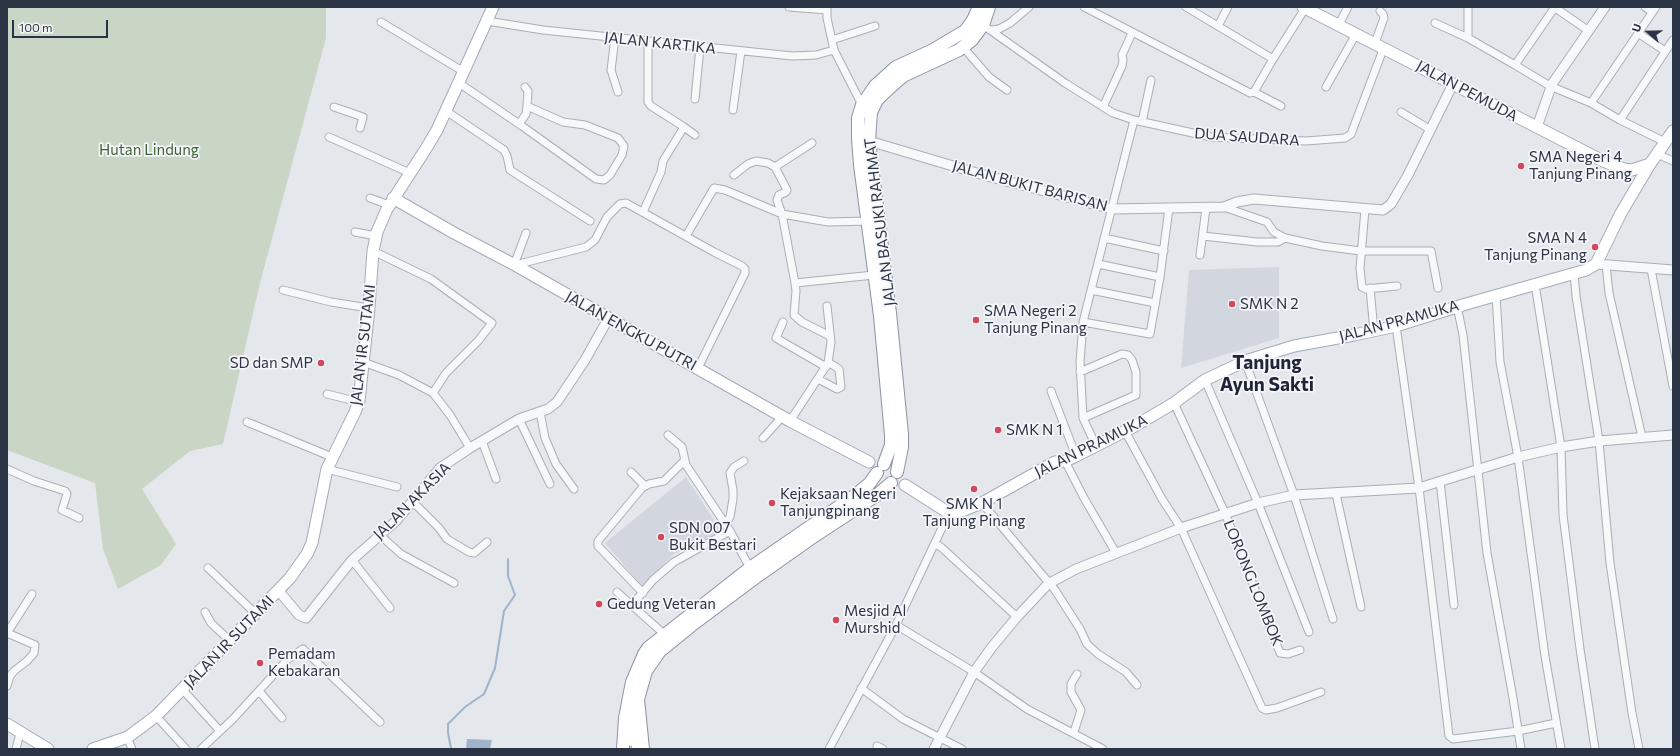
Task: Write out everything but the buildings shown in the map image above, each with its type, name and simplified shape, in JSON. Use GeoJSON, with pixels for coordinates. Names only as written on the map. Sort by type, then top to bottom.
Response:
{"type":"FeatureCollection","features":[{"type":"Feature","properties":{"kind":"highway","name":"JALAN BASUKI RAHMAT"},"geometry":{"type":"LineString","coordinates":[[623,749],[625,718],[646,670],[656,656],[692,625],[707,607],[750,568],[853,497],[869,484],[891,445],[874,275],[869,142],[871,112],[877,100],[903,76],[935,55],[965,31],[973,20],[979,7]]}},
{"type":"Feature","properties":{"kind":"highway","name":"JALAN BASUKI RAHMAT"},"geometry":{"type":"LineString","coordinates":[[643,749],[632,682],[648,648],[664,634],[877,495],[894,478],[902,447],[902,434],[890,312],[858,138],[858,118],[862,105],[869,92],[896,67],[963,47],[988,28],[989,7]]}},
{"type":"Feature","properties":{"kind":"highway"},"geometry":{"type":"LineString","coordinates":[[891,465],[894,478],[882,483],[877,478],[878,467],[891,465]]}},
{"type":"Feature","properties":{"kind":"main road","name":"JALAN IR SUTAMI"},"geometry":{"type":"LineString","coordinates":[[93,749],[127,737],[156,716],[256,614],[301,564],[312,543],[332,457],[359,402],[369,308],[373,251],[376,236],[383,216],[391,201],[427,147],[446,111],[493,7]]}},
{"type":"Feature","properties":{"kind":"main road","name":"JALAN PEMUDA"},"geometry":{"type":"LineString","coordinates":[[1305,7],[1338,26],[1379,45],[1507,113],[1603,161],[1624,169],[1632,170]]}},
{"type":"Feature","properties":{"kind":"main road"},"geometry":{"type":"LineString","coordinates":[[1601,264],[1621,213],[1650,164],[1673,131]]}},
{"type":"Feature","properties":{"kind":"main road"},"geometry":{"type":"LineString","coordinates":[[1640,180],[1632,170],[1650,164]]}},
{"type":"Feature","properties":{"kind":"main road","name":"JALAN ENGKU PUTRI"},"geometry":{"type":"LineString","coordinates":[[391,201],[514,265],[786,419],[878,467]]}},
{"type":"Feature","properties":{"kind":"main road","name":"JALAN PRAMUKA"},"geometry":{"type":"LineString","coordinates":[[949,513],[962,511],[982,503],[1055,462],[1066,461],[1126,432],[1174,403],[1205,380],[1245,361],[1294,346],[1396,326],[1457,306],[1586,270],[1601,264]]}},
{"type":"Feature","properties":{"kind":"main road"},"geometry":{"type":"LineString","coordinates":[[905,485],[949,513]]}},
{"type":"Feature","properties":{"kind":"main road"},"geometry":{"type":"LineString","coordinates":[[633,749],[631,717],[634,700]]}},
{"type":"Feature","properties":{"kind":"main road"},"geometry":{"type":"LineString","coordinates":[[634,700],[637,749]]}},
{"type":"Feature","properties":{"kind":"main road"},"geometry":{"type":"LineString","coordinates":[[7,724],[48,749]]}},
{"type":"Feature","properties":{"kind":"street"},"geometry":{"type":"LineString","coordinates":[[790,7],[827,9],[834,50],[862,105]]}},
{"type":"Feature","properties":{"kind":"street"},"geometry":{"type":"LineString","coordinates":[[988,28],[999,29],[1010,23],[1029,7]]}},
{"type":"Feature","properties":{"kind":"street"},"geometry":{"type":"LineString","coordinates":[[1084,7],[1250,93],[1254,92],[1281,106]]}},
{"type":"Feature","properties":{"kind":"street"},"geometry":{"type":"LineString","coordinates":[[1186,7],[1273,59]]}},
{"type":"Feature","properties":{"kind":"street"},"geometry":{"type":"LineString","coordinates":[[1218,26],[1228,7]]}},
{"type":"Feature","properties":{"kind":"street"},"geometry":{"type":"LineString","coordinates":[[1254,92],[1305,7]]}},
{"type":"Feature","properties":{"kind":"street"},"geometry":{"type":"LineString","coordinates":[[1338,26],[1348,7]]}},
{"type":"Feature","properties":{"kind":"street"},"geometry":{"type":"LineString","coordinates":[[1468,7],[1468,38]]}},
{"type":"Feature","properties":{"kind":"street"},"geometry":{"type":"LineString","coordinates":[[1515,65],[1554,7],[1589,31]]}},
{"type":"Feature","properties":{"kind":"street"},"geometry":{"type":"LineString","coordinates":[[1537,127],[1550,86],[1605,7]]}},
{"type":"Feature","properties":{"kind":"street"},"geometry":{"type":"LineString","coordinates":[[1591,103],[1654,10],[1645,7]]}},
{"type":"Feature","properties":{"kind":"street","name":"DUA SAUDARA"},"geometry":{"type":"LineString","coordinates":[[988,28],[1065,83],[1113,113],[1142,122],[1211,137],[1306,141],[1346,138],[1351,134],[1379,45],[1384,18],[1383,14],[1380,12]]}},
{"type":"Feature","properties":{"kind":"street","name":"JALAN KARTIKA"},"geometry":{"type":"LineString","coordinates":[[486,21],[543,30],[800,57],[816,55],[834,50]]}},
{"type":"Feature","properties":{"kind":"street"},"geometry":{"type":"LineString","coordinates":[[381,22],[464,72]]}},
{"type":"Feature","properties":{"kind":"street"},"geometry":{"type":"LineString","coordinates":[[1435,23],[1468,38],[1550,86],[1591,103],[1620,120],[1665,142]]}},
{"type":"Feature","properties":{"kind":"street"},"geometry":{"type":"LineString","coordinates":[[832,40],[875,26]]}},
{"type":"Feature","properties":{"kind":"street"},"geometry":{"type":"LineString","coordinates":[[1104,107],[1122,66],[1124,60],[1122,55],[1132,33]]}},
{"type":"Feature","properties":{"kind":"street"},"geometry":{"type":"LineString","coordinates":[[1638,33],[1665,51]]}},
{"type":"Feature","properties":{"kind":"street"},"geometry":{"type":"LineString","coordinates":[[1326,87],[1356,34]]}},
{"type":"Feature","properties":{"kind":"street"},"geometry":{"type":"LineString","coordinates":[[615,38],[611,70],[618,92]]}},
{"type":"Feature","properties":{"kind":"street"},"geometry":{"type":"LineString","coordinates":[[1620,120],[1673,40]]}},
{"type":"Feature","properties":{"kind":"street"},"geometry":{"type":"LineString","coordinates":[[648,42],[648,102],[651,106],[695,134]]}},
{"type":"Feature","properties":{"kind":"street"},"geometry":{"type":"LineString","coordinates":[[695,100],[700,47]]}},
{"type":"Feature","properties":{"kind":"street"},"geometry":{"type":"LineString","coordinates":[[963,47],[989,77],[1008,90]]}},
{"type":"Feature","properties":{"kind":"street"},"geometry":{"type":"LineString","coordinates":[[733,110],[741,51]]}},
{"type":"Feature","properties":{"kind":"street"},"geometry":{"type":"LineString","coordinates":[[1142,122],[1151,80]]}},
{"type":"Feature","properties":{"kind":"street"},"geometry":{"type":"LineString","coordinates":[[459,83],[520,124],[596,179],[604,180],[610,175],[622,155],[624,146],[618,138],[585,125],[563,122],[527,106]]}},
{"type":"Feature","properties":{"kind":"street","name":"JALAN BUKIT BARISAN"},"geometry":{"type":"LineString","coordinates":[[869,142],[1092,205],[1112,209],[1224,207],[1237,202],[1254,199],[1383,210],[1391,204],[1431,130],[1453,84]]}},
{"type":"Feature","properties":{"kind":"street"},"geometry":{"type":"LineString","coordinates":[[520,124],[526,114],[527,106],[528,91],[524,87]]}},
{"type":"Feature","properties":{"kind":"street"},"geometry":{"type":"LineString","coordinates":[[334,107],[363,117],[360,128]]}},
{"type":"Feature","properties":{"kind":"street"},"geometry":{"type":"LineString","coordinates":[[446,111],[504,150],[510,170],[590,221]]}},
{"type":"Feature","properties":{"kind":"street"},"geometry":{"type":"LineString","coordinates":[[1401,112],[1431,130]]}},
{"type":"Feature","properties":{"kind":"street"},"geometry":{"type":"LineString","coordinates":[[1096,446],[1082,418],[1080,372],[1083,322],[1134,120]]}},
{"type":"Feature","properties":{"kind":"street"},"geometry":{"type":"LineString","coordinates":[[643,212],[661,172],[663,162],[684,127]]}},
{"type":"Feature","properties":{"kind":"street"},"geometry":{"type":"LineString","coordinates":[[328,136],[410,173]]}},
{"type":"Feature","properties":{"kind":"street"},"geometry":{"type":"LineString","coordinates":[[774,167],[812,143]]}},
{"type":"Feature","properties":{"kind":"street"},"geometry":{"type":"LineString","coordinates":[[1657,154],[1672,160]]}},
{"type":"Feature","properties":{"kind":"street"},"geometry":{"type":"LineString","coordinates":[[734,175],[748,164],[756,162],[768,163],[774,167],[786,190],[777,197],[782,214],[795,283],[796,291],[794,315],[802,322],[830,336]]}},
{"type":"Feature","properties":{"kind":"street"},"geometry":{"type":"LineString","coordinates":[[686,236],[714,188],[725,190],[782,214],[828,222],[873,220]]}},
{"type":"Feature","properties":{"kind":"street"},"geometry":{"type":"LineString","coordinates":[[370,198],[391,201]]}},
{"type":"Feature","properties":{"kind":"street"},"geometry":{"type":"LineString","coordinates":[[514,265],[586,247],[595,240],[607,217],[620,204],[626,203],[742,266],[745,269],[745,273],[698,368]]}},
{"type":"Feature","properties":{"kind":"street"},"geometry":{"type":"LineString","coordinates":[[1224,207],[1267,222],[1274,232],[1285,238],[1322,246],[1361,250],[1431,251],[1438,288]]}},
{"type":"Feature","properties":{"kind":"street"},"geometry":{"type":"LineString","coordinates":[[1083,322],[1150,334],[1154,303],[1164,251],[1169,208]]}},
{"type":"Feature","properties":{"kind":"street"},"geometry":{"type":"LineString","coordinates":[[1200,255],[1206,208]]}},
{"type":"Feature","properties":{"kind":"street"},"geometry":{"type":"LineString","coordinates":[[1365,209],[1360,268],[1362,287],[1366,289],[1397,286]]}},
{"type":"Feature","properties":{"kind":"street"},"geometry":{"type":"LineString","coordinates":[[355,232],[376,236]]}},
{"type":"Feature","properties":{"kind":"street"},"geometry":{"type":"LineString","coordinates":[[514,265],[526,233]]}},
{"type":"Feature","properties":{"kind":"street"},"geometry":{"type":"LineString","coordinates":[[1203,236],[1257,242],[1278,242],[1285,238]]}},
{"type":"Feature","properties":{"kind":"street"},"geometry":{"type":"LineString","coordinates":[[1104,238],[1164,251]]}},
{"type":"Feature","properties":{"kind":"street"},"geometry":{"type":"LineString","coordinates":[[373,251],[431,279],[492,323],[478,341],[446,373],[432,393]]}},
{"type":"Feature","properties":{"kind":"street"},"geometry":{"type":"LineString","coordinates":[[1098,264],[1160,277]]}},
{"type":"Feature","properties":{"kind":"street"},"geometry":{"type":"LineString","coordinates":[[1642,437],[1610,293],[1601,264],[1673,270]]}},
{"type":"Feature","properties":{"kind":"street"},"geometry":{"type":"LineString","coordinates":[[1651,269],[1673,386]]}},
{"type":"Feature","properties":{"kind":"street"},"geometry":{"type":"LineString","coordinates":[[1574,273],[1576,296],[1599,441],[1610,563],[1632,712],[1639,749]]}},
{"type":"Feature","properties":{"kind":"street"},"geometry":{"type":"LineString","coordinates":[[795,283],[874,275]]}},
{"type":"Feature","properties":{"kind":"street"},"geometry":{"type":"LineString","coordinates":[[1535,284],[1561,447],[1563,515],[1580,649],[1595,749]]}},
{"type":"Feature","properties":{"kind":"street"},"geometry":{"type":"LineString","coordinates":[[1370,288],[1374,331]]}},
{"type":"Feature","properties":{"kind":"street"},"geometry":{"type":"LineString","coordinates":[[283,290],[331,302],[369,308]]}},
{"type":"Feature","properties":{"kind":"street"},"geometry":{"type":"LineString","coordinates":[[1091,290],[1154,303]]}},
{"type":"Feature","properties":{"kind":"street"},"geometry":{"type":"LineString","coordinates":[[1496,295],[1500,362],[1518,457],[1526,520],[1561,749]]}},
{"type":"Feature","properties":{"kind":"street"},"geometry":{"type":"LineString","coordinates":[[763,438],[786,419],[818,379],[827,364],[831,351],[827,306]]}},
{"type":"Feature","properties":{"kind":"street"},"geometry":{"type":"LineString","coordinates":[[1457,306],[1463,335],[1488,553],[1521,749]]}},
{"type":"Feature","properties":{"kind":"street","name":"JALAN AKASIA"},"geometry":{"type":"LineString","coordinates":[[278,590],[299,615],[306,618],[352,560],[374,539],[381,536],[440,468],[519,419],[552,406],[564,393],[608,319]]}},
{"type":"Feature","properties":{"kind":"street"},"geometry":{"type":"LineString","coordinates":[[783,322],[776,338],[827,364],[839,368],[841,387],[838,389],[818,379]]}},
{"type":"Feature","properties":{"kind":"street"},"geometry":{"type":"LineString","coordinates":[[1396,326],[1419,488],[1449,736],[1453,739],[1518,731],[1556,723]]}},
{"type":"Feature","properties":{"kind":"street"},"geometry":{"type":"LineString","coordinates":[[1080,372],[1112,357],[1124,354],[1132,360],[1136,372],[1136,394],[1082,418]]}},
{"type":"Feature","properties":{"kind":"street"},"geometry":{"type":"LineString","coordinates":[[1245,361],[1294,495],[1333,619]]}},
{"type":"Feature","properties":{"kind":"street"},"geometry":{"type":"LineString","coordinates":[[363,362],[399,375],[432,393],[450,415],[470,448]]}},
{"type":"Feature","properties":{"kind":"street"},"geometry":{"type":"LineString","coordinates":[[1205,380],[1258,503],[1309,632]]}},
{"type":"Feature","properties":{"kind":"street"},"geometry":{"type":"LineString","coordinates":[[1051,391],[1076,456]]}},
{"type":"Feature","properties":{"kind":"street"},"geometry":{"type":"LineString","coordinates":[[327,394],[359,402]]}},
{"type":"Feature","properties":{"kind":"street","name":"LORONG LOMBOK"},"geometry":{"type":"LineString","coordinates":[[1174,403],[1225,513],[1280,653],[1288,654],[1300,650]]}},
{"type":"Feature","properties":{"kind":"street"},"geometry":{"type":"LineString","coordinates":[[540,412],[545,438],[556,464],[574,489]]}},
{"type":"Feature","properties":{"kind":"street"},"geometry":{"type":"LineString","coordinates":[[519,419],[550,484]]}},
{"type":"Feature","properties":{"kind":"street"},"geometry":{"type":"LineString","coordinates":[[247,422],[332,457]]}},
{"type":"Feature","properties":{"kind":"street"},"geometry":{"type":"LineString","coordinates":[[1126,432],[1162,499],[1181,528],[1262,708],[1266,710],[1277,708],[1321,692]]}},
{"type":"Feature","properties":{"kind":"street"},"geometry":{"type":"LineString","coordinates":[[668,435],[682,447],[684,460],[730,531],[750,568]]}},
{"type":"Feature","properties":{"kind":"street"},"geometry":{"type":"LineString","coordinates":[[934,749],[974,672],[1017,617],[1048,584],[1076,569],[1181,528],[1258,503],[1294,495],[1336,494],[1419,488],[1518,457],[1561,447],[1599,441],[1673,435]]}},
{"type":"Feature","properties":{"kind":"street"},"geometry":{"type":"LineString","coordinates":[[482,441],[496,479]]}},
{"type":"Feature","properties":{"kind":"street"},"geometry":{"type":"LineString","coordinates":[[643,593],[598,546],[598,541],[645,486],[664,481],[684,460]]}},
{"type":"Feature","properties":{"kind":"street"},"geometry":{"type":"LineString","coordinates":[[725,524],[730,517],[733,499],[730,473],[734,467],[744,461]]}},
{"type":"Feature","properties":{"kind":"street"},"geometry":{"type":"LineString","coordinates":[[1066,461],[1084,498],[1116,553]]}},
{"type":"Feature","properties":{"kind":"street"},"geometry":{"type":"LineString","coordinates":[[7,469],[34,481],[65,490],[67,494],[62,510],[79,518]]}},
{"type":"Feature","properties":{"kind":"street"},"geometry":{"type":"LineString","coordinates":[[328,469],[397,487]]}},
{"type":"Feature","properties":{"kind":"street"},"geometry":{"type":"LineString","coordinates":[[631,472],[645,486]]}},
{"type":"Feature","properties":{"kind":"street"},"geometry":{"type":"LineString","coordinates":[[894,478],[905,485]]}},
{"type":"Feature","properties":{"kind":"street"},"geometry":{"type":"LineString","coordinates":[[1440,481],[1454,605]]}},
{"type":"Feature","properties":{"kind":"street"},"geometry":{"type":"LineString","coordinates":[[1336,494],[1361,607]]}},
{"type":"Feature","properties":{"kind":"street"},"geometry":{"type":"LineString","coordinates":[[412,502],[439,528],[448,539],[469,552],[474,553],[487,542]]}},
{"type":"Feature","properties":{"kind":"street"},"geometry":{"type":"LineString","coordinates":[[982,503],[1048,584],[1055,590],[1080,629],[1087,644],[1098,654],[1126,672],[1137,685]]}},
{"type":"Feature","properties":{"kind":"street"},"geometry":{"type":"LineString","coordinates":[[829,749],[896,625],[936,544],[949,513]]}},
{"type":"Feature","properties":{"kind":"street"},"geometry":{"type":"LineString","coordinates":[[632,605],[656,577],[674,562],[730,531]]}},
{"type":"Feature","properties":{"kind":"street"},"geometry":{"type":"LineString","coordinates":[[381,536],[401,554],[454,583]]}},
{"type":"Feature","properties":{"kind":"street"},"geometry":{"type":"LineString","coordinates":[[936,544],[1017,617]]}},
{"type":"Feature","properties":{"kind":"street"},"geometry":{"type":"LineString","coordinates":[[352,560],[390,608]]}},
{"type":"Feature","properties":{"kind":"street"},"geometry":{"type":"LineString","coordinates":[[208,568],[256,614]]}},
{"type":"Feature","properties":{"kind":"street"},"geometry":{"type":"LineString","coordinates":[[617,592],[664,634]]}},
{"type":"Feature","properties":{"kind":"street"},"geometry":{"type":"LineString","coordinates":[[7,686],[10,676],[14,671],[34,654],[35,645],[7,633],[32,594]]}},
{"type":"Feature","properties":{"kind":"street"},"geometry":{"type":"LineString","coordinates":[[205,612],[210,621],[230,641]]}},
{"type":"Feature","properties":{"kind":"street"},"geometry":{"type":"LineString","coordinates":[[896,625],[974,672],[1026,709],[1074,732],[1104,749]]}},
{"type":"Feature","properties":{"kind":"street"},"geometry":{"type":"LineString","coordinates":[[201,749],[288,660],[303,649],[380,722]]}},
{"type":"Feature","properties":{"kind":"street"},"geometry":{"type":"LineString","coordinates":[[1074,732],[1080,718],[1081,710],[1071,692],[1071,684],[1077,674]]}},
{"type":"Feature","properties":{"kind":"street"},"geometry":{"type":"LineString","coordinates":[[861,688],[903,719],[962,749]]}},
{"type":"Feature","properties":{"kind":"street"},"geometry":{"type":"LineString","coordinates":[[183,690],[220,731]]}},
{"type":"Feature","properties":{"kind":"street"},"geometry":{"type":"LineString","coordinates":[[259,690],[282,718]]}},
{"type":"Feature","properties":{"kind":"street"},"geometry":{"type":"LineString","coordinates":[[156,716],[186,749]]}},
{"type":"Feature","properties":{"kind":"street"},"geometry":{"type":"LineString","coordinates":[[16,749],[20,733]]}},
{"type":"Feature","properties":{"kind":"street"},"geometry":{"type":"LineString","coordinates":[[127,737],[132,749]]}},
{"type":"Feature","properties":{"kind":"shaded area","name":"SMK N 2"},"geometry":{"type":"Polygon","coordinates":[[[1279,267],[1279,338],[1181,368],[1189,270],[1279,267]]]}},
{"type":"Feature","properties":{"kind":"shaded area","name":"SDN 007 Bukit Bestari"},"geometry":{"type":"Polygon","coordinates":[[[686,477],[721,531],[674,554],[642,586],[605,543],[686,477]]]}},
{"type":"Feature","properties":{"kind":"green space","name":"Hutan Lindung"},"geometry":{"type":"Polygon","coordinates":[[[7,7],[326,7],[326,38],[260,283],[223,444],[190,451],[142,489],[176,544],[161,565],[118,589],[103,549],[95,483],[7,450],[7,7]]]}},
{"type":"Feature","properties":{"kind":"water"},"geometry":{"type":"Polygon","coordinates":[[[467,739],[492,740],[490,749],[450,749],[466,748],[467,739]]]}},
{"type":"Feature","properties":{"kind":"waterway"},"geometry":{"type":"LineString","coordinates":[[451,748],[448,724],[465,707],[484,694],[495,668],[504,611],[515,595],[508,576],[508,559]]}},
{"type":"Feature","properties":{"kind":"place","name":"SMA Negeri 4 Tanjung Pinang"},"geometry":{"type":"Point","coordinates":[1521,166]}},
{"type":"Feature","properties":{"kind":"place","name":"SMA N 4 Tanjung Pinang"},"geometry":{"type":"Point","coordinates":[1595,247]}},
{"type":"Feature","properties":{"kind":"place","name":"SMK N 2"},"geometry":{"type":"Point","coordinates":[1232,304]}},
{"type":"Feature","properties":{"kind":"place","name":"SMA Negeri 2 Tanjung Pinang"},"geometry":{"type":"Point","coordinates":[976,320]}},
{"type":"Feature","properties":{"kind":"place","name":"SD dan SMP"},"geometry":{"type":"Point","coordinates":[321,363]}},
{"type":"Feature","properties":{"kind":"place","name":"SMK N 1"},"geometry":{"type":"Point","coordinates":[998,430]}},
{"type":"Feature","properties":{"kind":"place","name":"SMK N 1 Tanjung Pinang"},"geometry":{"type":"Point","coordinates":[974,489]}},
{"type":"Feature","properties":{"kind":"place","name":"Kejaksaan Negeri Tanjungpinang"},"geometry":{"type":"Point","coordinates":[772,503]}},
{"type":"Feature","properties":{"kind":"place","name":"SDN 007 Bukit Bestari"},"geometry":{"type":"Point","coordinates":[661,537]}},
{"type":"Feature","properties":{"kind":"place","name":"Gedung Veteran"},"geometry":{"type":"Point","coordinates":[599,604]}},
{"type":"Feature","properties":{"kind":"place","name":"Mesjid Al Murshid"},"geometry":{"type":"Point","coordinates":[836,620]}},
{"type":"Feature","properties":{"kind":"place","name":"Pemadam Kebakaran"},"geometry":{"type":"Point","coordinates":[260,663]}},
{"type":"Feature","properties":{"kind":"district","name":"Tanjung Ayun Sakti"},"geometry":{"type":"Point","coordinates":[1267,374]}}]}
